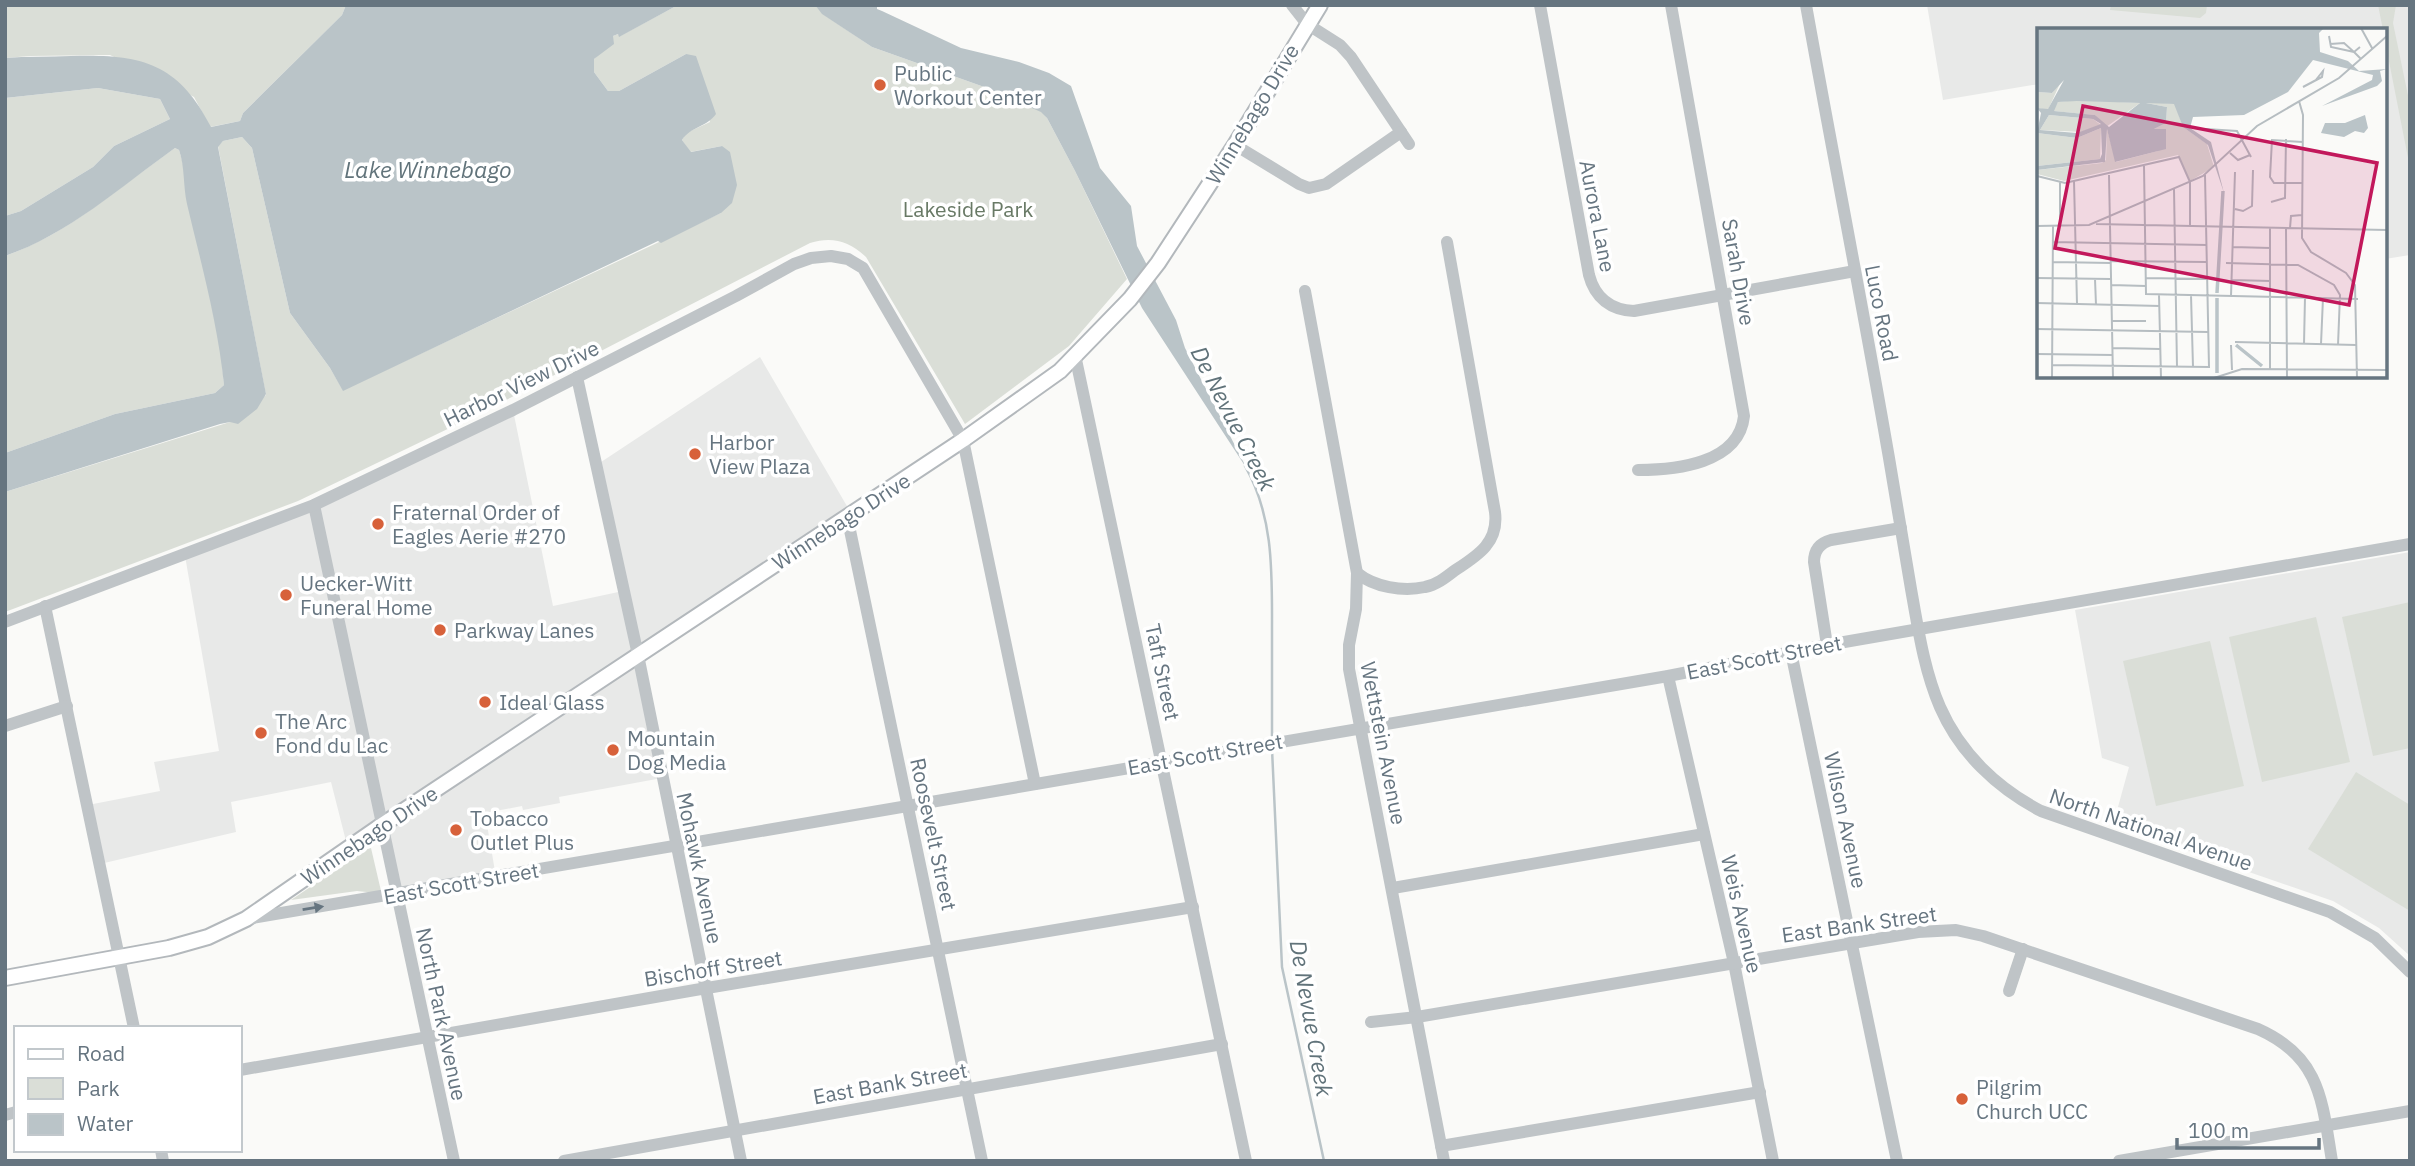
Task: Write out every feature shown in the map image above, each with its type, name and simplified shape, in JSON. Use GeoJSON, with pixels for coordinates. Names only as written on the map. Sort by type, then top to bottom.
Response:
{"type":"FeatureCollection","features":[{"type":"Feature","properties":{"kind":"main road","name":"Winnebago Drive"},"geometry":{"type":"LineString","coordinates":[[246,919],[382,825],[963,440],[1060,371],[1130,299],[1158,263],[1235,145],[1320,5]]}},
{"type":"Feature","properties":{"kind":"main road","name":"East Scott Street"},"geometry":{"type":"LineString","coordinates":[[5,978],[120,959],[208,937],[246,919]]}},
{"type":"Feature","properties":{"kind":"street"},"geometry":{"type":"LineString","coordinates":[[1292,5],[1307,24],[1339,45],[1351,57],[1409,144]]}},
{"type":"Feature","properties":{"kind":"street","name":"Aurora Lane"},"geometry":{"type":"LineString","coordinates":[[1540,5],[1589,275],[1598,295],[1611,305],[1630,311],[1855,271]]}},
{"type":"Feature","properties":{"kind":"street","name":"Sarah Drive"},"geometry":{"type":"LineString","coordinates":[[1638,470],[1667,468],[1701,461],[1725,450],[1740,434],[1744,421],[1744,407],[1671,5]]}},
{"type":"Feature","properties":{"kind":"street","name":"Luco Road"},"geometry":{"type":"LineString","coordinates":[[1806,5],[1918,629]]}},
{"type":"Feature","properties":{"kind":"street"},"geometry":{"type":"LineString","coordinates":[[1235,145],[1309,188],[1326,184],[1401,132]]}},
{"type":"Feature","properties":{"kind":"street"},"geometry":{"type":"LineString","coordinates":[[1357,573],[1368,582],[1378,585],[1415,589],[1430,586],[1481,552],[1494,532],[1495,512],[1447,242]]}},
{"type":"Feature","properties":{"kind":"street","name":"Harbor View Drive"},"geometry":{"type":"LineString","coordinates":[[5,622],[314,505],[577,377],[794,264],[811,258],[837,256],[863,268],[963,440],[1035,784]]}},
{"type":"Feature","properties":{"kind":"street","name":"Wettstein Avenue"},"geometry":{"type":"LineString","coordinates":[[1305,290],[1357,573],[1356,608],[1348,655],[1444,1161]]}},
{"type":"Feature","properties":{"kind":"street","name":"Taft Street"},"geometry":{"type":"LineString","coordinates":[[1075,355],[1246,1161]]}},
{"type":"Feature","properties":{"kind":"street","name":"Mohawk Avenue"},"geometry":{"type":"LineString","coordinates":[[577,377],[638,655],[741,1161]]}},
{"type":"Feature","properties":{"kind":"street","name":"North Park Avenue"},"geometry":{"type":"LineString","coordinates":[[314,505],[454,1161]]}},
{"type":"Feature","properties":{"kind":"street","name":"Roosevelt Street"},"geometry":{"type":"LineString","coordinates":[[847,516],[982,1161]]}},
{"type":"Feature","properties":{"kind":"street"},"geometry":{"type":"LineString","coordinates":[[1828,645],[1814,562],[1817,549],[1831,540],[1901,528]]}},
{"type":"Feature","properties":{"kind":"street","name":"East Scott Street"},"geometry":{"type":"LineString","coordinates":[[246,919],[1668,676],[1828,645],[2410,544]]}},
{"type":"Feature","properties":{"kind":"street"},"geometry":{"type":"LineString","coordinates":[[46,606],[134,1026]]}},
{"type":"Feature","properties":{"kind":"street","name":"North National Avenue"},"geometry":{"type":"LineString","coordinates":[[1918,629],[1932,687],[1949,725],[1975,761],[2015,796],[2062,820],[2330,912],[2375,938],[2410,972]]}},
{"type":"Feature","properties":{"kind":"street","name":"Wilson Avenue"},"geometry":{"type":"LineString","coordinates":[[1791,652],[1896,1161]]}},
{"type":"Feature","properties":{"kind":"street","name":"Weis Avenue"},"geometry":{"type":"LineString","coordinates":[[1668,676],[1734,963],[1773,1161]]}},
{"type":"Feature","properties":{"kind":"street"},"geometry":{"type":"LineString","coordinates":[[5,726],[67,706]]}},
{"type":"Feature","properties":{"kind":"street"},"geometry":{"type":"LineString","coordinates":[[1393,888],[1704,834]]}},
{"type":"Feature","properties":{"kind":"street","name":"Bischoff Street"},"geometry":{"type":"LineString","coordinates":[[242,1070],[705,988],[1193,907]]}},
{"type":"Feature","properties":{"kind":"street","name":"East Bank Street"},"geometry":{"type":"LineString","coordinates":[[1371,1022],[1417,1017],[1917,932],[1946,930],[1974,933],[2272,1035],[2290,1049],[2310,1072],[2322,1100],[2332,1161]]}},
{"type":"Feature","properties":{"kind":"street"},"geometry":{"type":"LineString","coordinates":[[2009,991],[2023,949]]}},
{"type":"Feature","properties":{"kind":"street","name":"East Bank Street"},"geometry":{"type":"LineString","coordinates":[[564,1161],[1222,1044]]}},
{"type":"Feature","properties":{"kind":"street"},"geometry":{"type":"LineString","coordinates":[[1441,1146],[1760,1092]]}},
{"type":"Feature","properties":{"kind":"street"},"geometry":{"type":"LineString","coordinates":[[2119,1161],[2193,1155],[2410,1111]]}},
{"type":"Feature","properties":{"kind":"shaded area"},"geometry":{"type":"Polygon","coordinates":[[[1927,5],[2410,5],[2410,255],[2387,259],[2387,28],[2037,28],[2037,84],[1943,100],[1927,5]]]}},
{"type":"Feature","properties":{"kind":"shaded area"},"geometry":{"type":"Polygon","coordinates":[[[760,357],[851,513],[638,655],[662,778],[559,797],[560,803],[485,813],[496,877],[396,895],[382,826],[348,849],[331,782],[231,802],[236,832],[100,864],[88,805],[160,791],[154,762],[219,751],[185,556],[253,530],[513,410],[553,606],[623,591],[595,466],[760,357]]]}},
{"type":"Feature","properties":{"kind":"shaded area"},"geometry":{"type":"Polygon","coordinates":[[[2410,552],[2410,956],[2379,928],[2333,901],[2113,825],[2129,767],[2102,758],[2075,610],[2410,552]]]}},
{"type":"Feature","properties":{"kind":"green space"},"geometry":{"type":"Polygon","coordinates":[[[5,5],[346,5],[342,15],[243,113],[240,121],[210,127],[194,97],[110,55],[5,58],[5,5]]]}},
{"type":"Feature","properties":{"kind":"green space","name":"Lakeside Park"},"geometry":{"type":"Polygon","coordinates":[[[678,5],[815,5],[823,14],[872,47],[987,88],[1041,111],[1075,171],[1127,279],[1069,346],[965,424],[866,257],[840,241],[810,243],[485,411],[298,501],[5,612],[5,492],[230,422],[266,395],[218,146],[223,141],[242,137],[252,148],[290,313],[343,390],[721,213],[722,146],[690,152],[682,140],[686,133],[710,122],[686,54],[619,91],[608,91],[594,72],[594,59],[613,40],[613,36],[620,36],[678,5]]]}},
{"type":"Feature","properties":{"kind":"green space"},"geometry":{"type":"Polygon","coordinates":[[[2111,5],[2207,5],[2206,13],[2200,18],[2110,10],[2111,5]]]}},
{"type":"Feature","properties":{"kind":"green space"},"geometry":{"type":"Polygon","coordinates":[[[2378,5],[2396,5],[2393,23],[2410,105],[2410,168],[2387,51],[2387,28],[2383,28],[2378,5]]]}},
{"type":"Feature","properties":{"kind":"green space"},"geometry":{"type":"Polygon","coordinates":[[[98,88],[160,99],[170,119],[114,146],[93,167],[21,211],[5,216],[5,98],[98,88]]]}},
{"type":"Feature","properties":{"kind":"green space"},"geometry":{"type":"Polygon","coordinates":[[[175,148],[179,150],[182,160],[221,351],[224,385],[215,393],[115,414],[5,453],[5,256],[28,247],[72,222],[175,148]]]}},
{"type":"Feature","properties":{"kind":"green space"},"geometry":{"type":"Polygon","coordinates":[[[2410,602],[2410,748],[2373,756],[2342,617],[2410,602]]]}},
{"type":"Feature","properties":{"kind":"green space"},"geometry":{"type":"Polygon","coordinates":[[[2316,617],[2350,762],[2262,782],[2229,637],[2316,617]]]}},
{"type":"Feature","properties":{"kind":"green space"},"geometry":{"type":"Polygon","coordinates":[[[2210,641],[2244,786],[2156,806],[2123,661],[2210,641]]]}},
{"type":"Feature","properties":{"kind":"green space"},"geometry":{"type":"Polygon","coordinates":[[[2356,772],[2410,805],[2410,911],[2308,849],[2356,772]]]}},
{"type":"Feature","properties":{"kind":"green space"},"geometry":{"type":"Polygon","coordinates":[[[371,848],[381,891],[357,891],[291,900],[365,850],[371,848]]]}},
{"type":"Feature","properties":{"kind":"water","name":"Lake Winnebago"},"geometry":{"type":"Polygon","coordinates":[[[346,5],[678,5],[619,37],[618,34],[613,36],[614,44],[594,59],[594,72],[608,91],[619,91],[686,54],[696,56],[716,114],[708,122],[689,132],[682,140],[691,152],[722,146],[730,152],[737,185],[732,203],[721,213],[661,243],[658,241],[343,391],[330,368],[290,313],[252,148],[242,137],[223,141],[218,147],[266,394],[257,409],[238,424],[220,424],[5,492],[5,453],[115,414],[215,393],[224,385],[213,316],[187,204],[179,150],[175,148],[114,194],[51,235],[5,256],[5,216],[21,211],[93,167],[114,146],[170,119],[160,99],[98,88],[5,98],[5,58],[95,56],[137,60],[170,75],[185,88],[211,127],[240,121],[243,113],[342,15],[346,5]]]}},
{"type":"Feature","properties":{"kind":"water"},"geometry":{"type":"Polygon","coordinates":[[[815,5],[877,5],[877,9],[961,48],[1019,62],[1049,73],[1071,86],[1100,168],[1131,206],[1137,246],[1176,320],[1185,348],[1247,469],[1142,308],[1047,118],[1041,112],[987,88],[872,47],[822,14],[815,5]]]}},
{"type":"Feature","properties":{"kind":"waterway","name":"De Nevue Creek"},"geometry":{"type":"LineString","coordinates":[[1245,466],[1261,505],[1269,546],[1272,588],[1272,739]]}},
{"type":"Feature","properties":{"kind":"waterway","name":"De Nevue Creek"},"geometry":{"type":"LineString","coordinates":[[1272,749],[1282,967],[1324,1161]]}},
{"type":"Feature","properties":{"kind":"place","name":"Public Workout Center"},"geometry":{"type":"Point","coordinates":[880,85]}},
{"type":"Feature","properties":{"kind":"place","name":"Harbor View Plaza"},"geometry":{"type":"Point","coordinates":[695,454]}},
{"type":"Feature","properties":{"kind":"place","name":"Fraternal Order of Eagles Aerie #270"},"geometry":{"type":"Point","coordinates":[378,524]}},
{"type":"Feature","properties":{"kind":"place","name":"Uecker-Witt Funeral Home"},"geometry":{"type":"Point","coordinates":[286,595]}},
{"type":"Feature","properties":{"kind":"place","name":"Parkway Lanes"},"geometry":{"type":"Point","coordinates":[440,630]}},
{"type":"Feature","properties":{"kind":"place","name":"Ideal Glass"},"geometry":{"type":"Point","coordinates":[485,702]}},
{"type":"Feature","properties":{"kind":"place","name":"The Arc Fond du Lac"},"geometry":{"type":"Point","coordinates":[261,733]}},
{"type":"Feature","properties":{"kind":"place","name":"Mountain Dog Media"},"geometry":{"type":"Point","coordinates":[613,750]}},
{"type":"Feature","properties":{"kind":"place","name":"Tobacco Outlet Plus"},"geometry":{"type":"Point","coordinates":[456,830]}},
{"type":"Feature","properties":{"kind":"place","name":"Pilgrim Church UCC"},"geometry":{"type":"Point","coordinates":[1962,1099]}}]}
